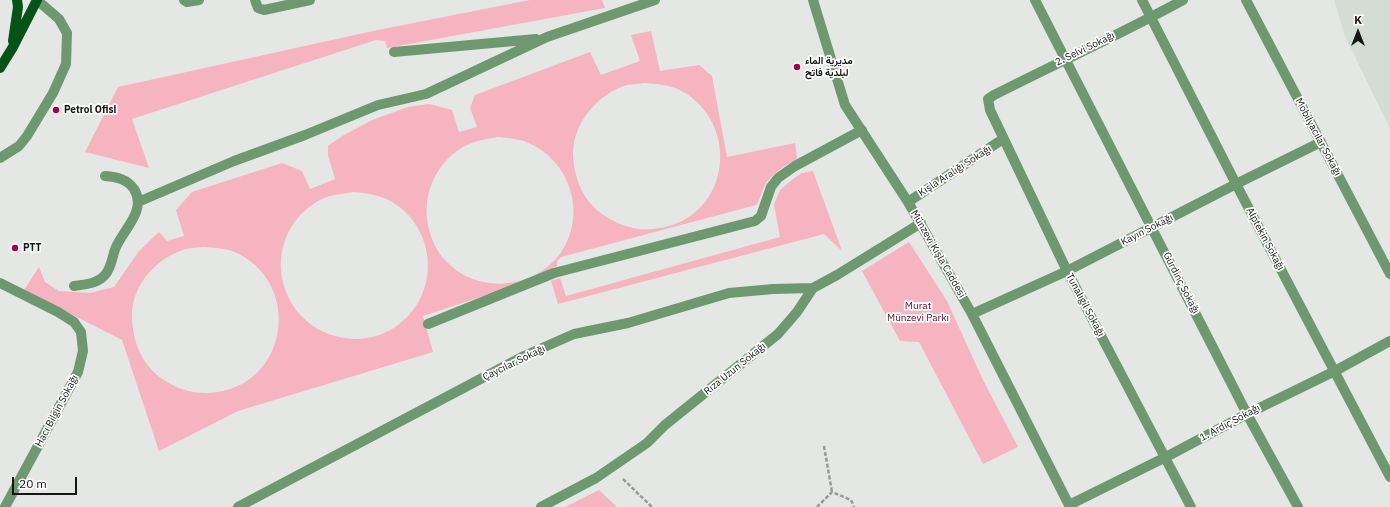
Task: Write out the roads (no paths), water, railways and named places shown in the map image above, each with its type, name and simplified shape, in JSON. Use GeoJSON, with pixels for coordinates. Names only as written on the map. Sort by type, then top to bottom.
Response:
{"type":"FeatureCollection","features":[{"type":"Feature","properties":{"kind":"main road"},"geometry":{"type":"LineString","coordinates":[[13,47],[18,7],[17,0]]}},
{"type":"Feature","properties":{"kind":"main road"},"geometry":{"type":"LineString","coordinates":[[0,68],[13,47],[37,0]]}},
{"type":"Feature","properties":{"kind":"street"},"geometry":{"type":"LineString","coordinates":[[0,158],[19,146],[27,136],[53,93],[66,64],[67,32],[59,18],[37,0]]}},
{"type":"Feature","properties":{"kind":"street"},"geometry":{"type":"LineString","coordinates":[[184,0],[187,2],[199,0]]}},
{"type":"Feature","properties":{"kind":"street"},"geometry":{"type":"LineString","coordinates":[[255,0],[258,8],[264,10],[310,0]]}},
{"type":"Feature","properties":{"kind":"street"},"geometry":{"type":"LineString","coordinates":[[138,202],[234,160],[304,135],[378,105],[426,94],[544,39],[655,0]]}},
{"type":"Feature","properties":{"kind":"street","name":"Münzevi Kışla Caddesi"},"geometry":{"type":"LineString","coordinates":[[813,0],[845,105],[921,223],[972,314],[1069,506]]}},
{"type":"Feature","properties":{"kind":"street","name":"Gürdinç Sokağı"},"geometry":{"type":"LineString","coordinates":[[1035,0],[1247,414],[1298,507]]}},
{"type":"Feature","properties":{"kind":"street","name":"Alptekin Sokağı"},"geometry":{"type":"LineString","coordinates":[[1142,0],[1236,184],[1390,477]]}},
{"type":"Feature","properties":{"kind":"street","name":"2. Selvi Sokağı"},"geometry":{"type":"LineString","coordinates":[[988,99],[994,94],[1151,18],[1183,0]]}},
{"type":"Feature","properties":{"kind":"street","name":"Mobilyacılar Sokağı"},"geometry":{"type":"LineString","coordinates":[[1246,0],[1390,274]]}},
{"type":"Feature","properties":{"kind":"street"},"geometry":{"type":"LineString","coordinates":[[394,52],[544,39]]}},
{"type":"Feature","properties":{"kind":"street","name":"Tunalıgil Sokağı"},"geometry":{"type":"LineString","coordinates":[[988,99],[990,110],[1003,139],[1067,271],[1191,507]]}},
{"type":"Feature","properties":{"kind":"street"},"geometry":{"type":"LineString","coordinates":[[428,324],[554,273],[755,221],[761,216],[771,187],[778,178],[795,166],[862,130]]}},
{"type":"Feature","properties":{"kind":"street","name":"Kışla Aralığı Sokağı"},"geometry":{"type":"LineString","coordinates":[[908,202],[1003,139]]}},
{"type":"Feature","properties":{"kind":"street","name":"Kayın Sokağı"},"geometry":{"type":"LineString","coordinates":[[972,314],[1067,271],[1321,142]]}},
{"type":"Feature","properties":{"kind":"street"},"geometry":{"type":"LineString","coordinates":[[74,286],[94,283],[105,274],[113,258],[116,247],[129,228],[138,208],[138,195],[130,183],[116,177],[105,176]]}},
{"type":"Feature","properties":{"kind":"street","name":"Rıza Uzun Sokağı"},"geometry":{"type":"LineString","coordinates":[[542,507],[596,478],[647,443],[665,425],[778,334],[797,312],[813,288],[837,275],[921,223]]}},
{"type":"Feature","properties":{"kind":"street","name":"Hacı Bilgin Sokağı"},"geometry":{"type":"LineString","coordinates":[[0,283],[58,312],[74,322],[81,332],[83,350],[78,372],[5,507]]}},
{"type":"Feature","properties":{"kind":"street","name":"Çaycılar Sokağı"},"geometry":{"type":"LineString","coordinates":[[238,507],[524,356],[574,334],[628,323],[728,293],[773,289],[813,288]]}},
{"type":"Feature","properties":{"kind":"street","name":"1. Ardıç Sokağı"},"geometry":{"type":"LineString","coordinates":[[1069,506],[1247,414],[1335,371],[1390,341]]}},
{"type":"Feature","properties":{"kind":"place","name":"مديرية الماء لبلدية فاتح"},"geometry":{"type":"Point","coordinates":[797,67]}},
{"type":"Feature","properties":{"kind":"place","name":"Petrol Ofisi"},"geometry":{"type":"Point","coordinates":[56,110]}},
{"type":"Feature","properties":{"kind":"place","name":"PTT"},"geometry":{"type":"Point","coordinates":[15,248]}},
{"type":"Feature","properties":{"kind":"park label","name":"Murat Münzevi Parkı"},"geometry":{"type":"Point","coordinates":[918,312]}}]}
